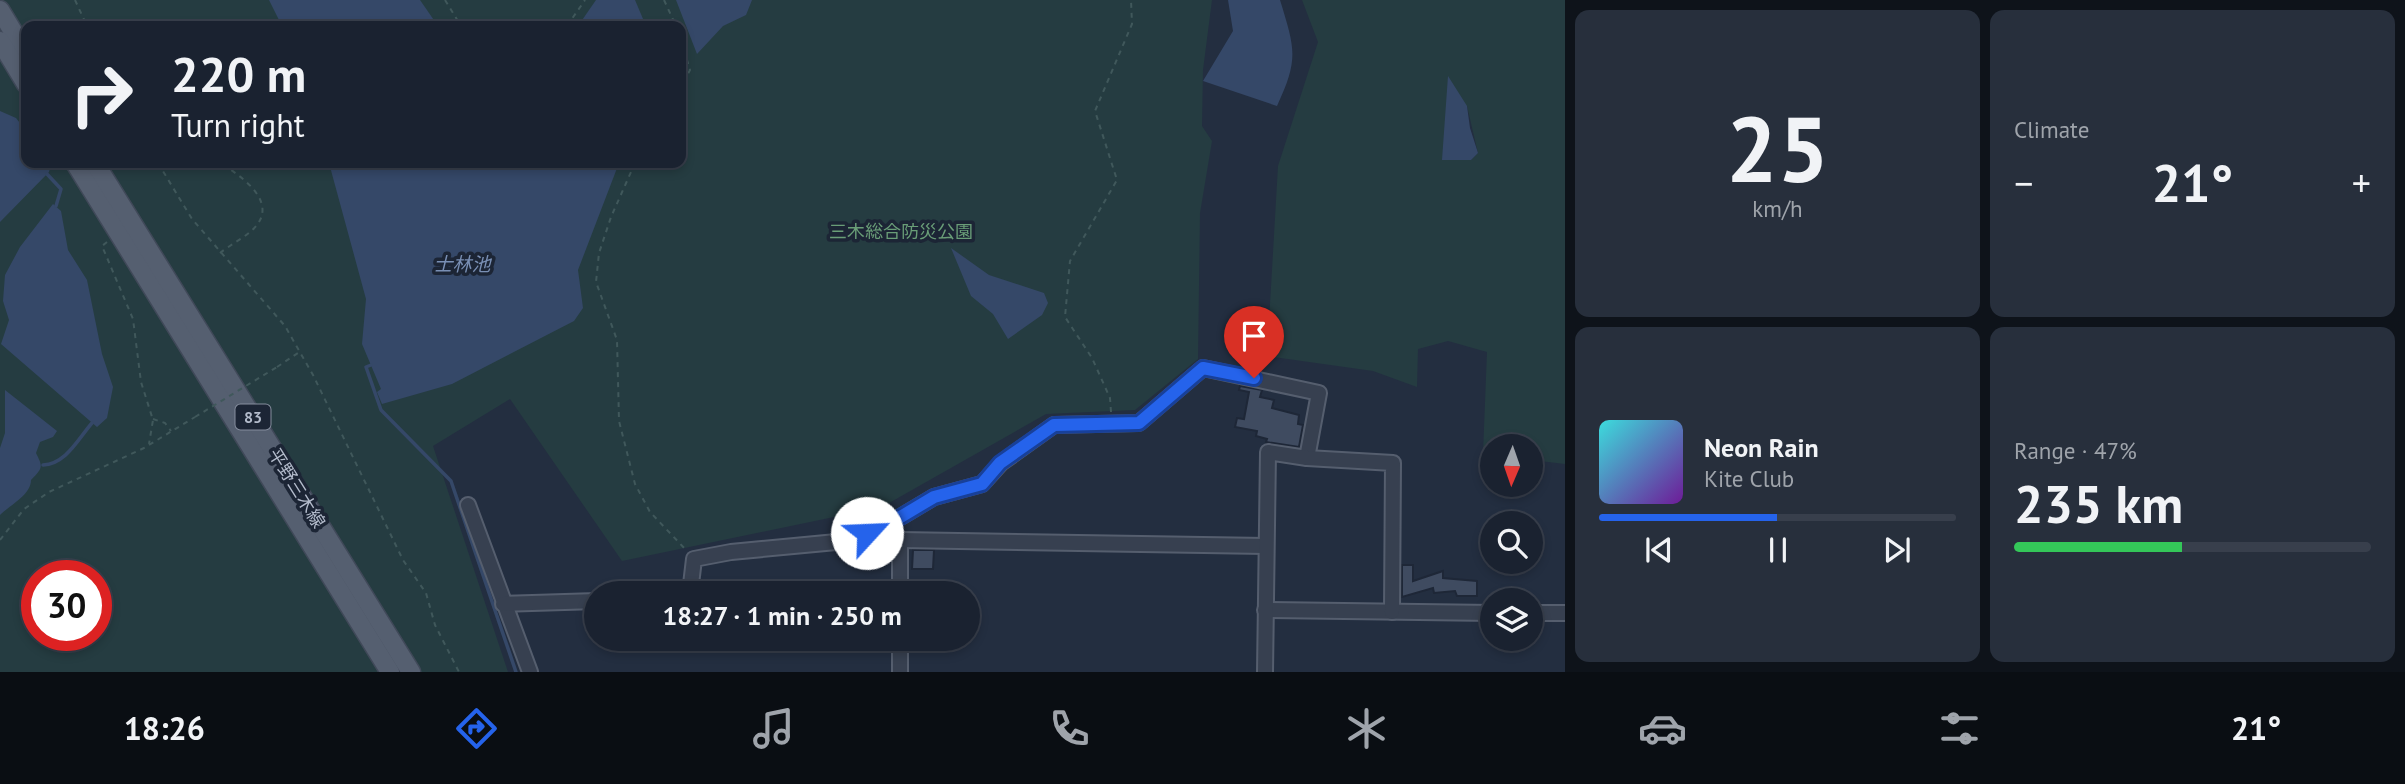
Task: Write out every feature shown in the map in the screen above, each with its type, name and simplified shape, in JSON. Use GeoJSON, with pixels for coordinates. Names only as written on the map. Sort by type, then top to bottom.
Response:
{"type":"FeatureCollection","features":[{"type":"Feature","properties":{"kind":"main road"},"geometry":{"type":"LineString","coordinates":[[0,10],[21,44]]}},
{"type":"Feature","properties":{"kind":"main road"},"geometry":{"type":"LineString","coordinates":[[0,41],[21,76]]}},
{"type":"Feature","properties":{"kind":"main road","name":"平野三木線"},"geometry":{"type":"LineString","coordinates":[[78,168],[390,672]]}},
{"type":"Feature","properties":{"kind":"main road","name":"平野三木線"},"geometry":{"type":"LineString","coordinates":[[98,168],[411,672]]}},
{"type":"Feature","properties":{"kind":"street"},"geometry":{"type":"LineString","coordinates":[[691,581],[694,559],[732,552],[847,541],[887,525],[934,497],[982,484],[1000,463],[1054,425],[1139,423],[1203,368],[1319,393],[1307,458]]}},
{"type":"Feature","properties":{"kind":"street"},"geometry":{"type":"LineString","coordinates":[[1265,672],[1268,452],[1307,458],[1393,463],[1392,611]]}},
{"type":"Feature","properties":{"kind":"street"},"geometry":{"type":"LineString","coordinates":[[468,505],[530,672]]}},
{"type":"Feature","properties":{"kind":"street"},"geometry":{"type":"LineString","coordinates":[[887,525],[900,540],[900,581]]}},
{"type":"Feature","properties":{"kind":"street"},"geometry":{"type":"LineString","coordinates":[[900,540],[1266,546]]}},
{"type":"Feature","properties":{"kind":"street"},"geometry":{"type":"LineString","coordinates":[[503,604],[584,601]]}},
{"type":"Feature","properties":{"kind":"street"},"geometry":{"type":"LineString","coordinates":[[1265,610],[1480,613]]}},
{"type":"Feature","properties":{"kind":"street"},"geometry":{"type":"LineString","coordinates":[[1543,613],[1565,613]]}},
{"type":"Feature","properties":{"kind":"street"},"geometry":{"type":"LineString","coordinates":[[900,651],[900,672]]}},
{"type":"Feature","properties":{"kind":"path"},"geometry":{"type":"LineString","coordinates":[[75,0],[85,21]]}},
{"type":"Feature","properties":{"kind":"path"},"geometry":{"type":"LineString","coordinates":[[445,0],[458,21]]}},
{"type":"Feature","properties":{"kind":"path"},"geometry":{"type":"LineString","coordinates":[[570,21],[585,0]]}},
{"type":"Feature","properties":{"kind":"path"},"geometry":{"type":"LineString","coordinates":[[664,0],[674,21]]}},
{"type":"Feature","properties":{"kind":"path"},"geometry":{"type":"LineString","coordinates":[[1112,424],[1110,398],[1092,358],[1066,317],[1066,300],[1070,261],[1117,180],[1095,111],[1132,24],[1131,0]]}},
{"type":"Feature","properties":{"kind":"path"},"geometry":{"type":"LineString","coordinates":[[686,57],[690,70],[686,78]]}},
{"type":"Feature","properties":{"kind":"path"},"geometry":{"type":"LineString","coordinates":[[161,168],[192,219],[219,254],[285,326],[313,375],[403,560],[426,593],[435,625],[459,672]]}},
{"type":"Feature","properties":{"kind":"path"},"geometry":{"type":"LineString","coordinates":[[219,254],[259,223],[262,214],[261,201],[248,182],[227,168]]}},
{"type":"Feature","properties":{"kind":"path"},"geometry":{"type":"LineString","coordinates":[[633,168],[611,217],[600,253],[596,282],[617,340],[619,421],[635,484],[650,512],[694,559]]}},
{"type":"Feature","properties":{"kind":"path"},"geometry":{"type":"LineString","coordinates":[[118,232],[102,246],[133,319],[141,382],[153,418],[149,445]]}},
{"type":"Feature","properties":{"kind":"path"},"geometry":{"type":"LineString","coordinates":[[0,540],[24,509],[48,492],[149,445],[299,353]]}},
{"type":"Feature","properties":{"kind":"path"},"geometry":{"type":"LineString","coordinates":[[153,418],[165,423],[172,432]]}},
{"type":"Feature","properties":{"kind":"green space","name":"三木総合防災公園"},"geometry":{"type":"Polygon","coordinates":[[[0,0],[1212,0],[1203,70],[1202,126],[1212,141],[1200,213],[1198,359],[1135,410],[1046,414],[882,507],[622,561],[510,399],[433,446],[508,672],[0,672],[0,0]]]}},
{"type":"Feature","properties":{"kind":"green space"},"geometry":{"type":"Polygon","coordinates":[[[1302,0],[1565,0],[1565,464],[1544,462],[1544,434],[1484,434],[1487,352],[1448,341],[1418,349],[1417,387],[1373,371],[1267,356],[1278,166],[1318,42],[1302,0]],[[1467,106],[1443,160],[1471,160],[1478,153],[1467,106]]]}},
{"type":"Feature","properties":{"kind":"water"},"geometry":{"type":"Polygon","coordinates":[[[269,0],[420,0],[435,21],[280,21],[269,0]]]}},
{"type":"Feature","properties":{"kind":"water"},"geometry":{"type":"Polygon","coordinates":[[[596,0],[635,0],[644,21],[581,21],[596,0]]]}},
{"type":"Feature","properties":{"kind":"water"},"geometry":{"type":"Polygon","coordinates":[[[676,0],[752,0],[746,15],[723,26],[697,54],[676,0]]]}},
{"type":"Feature","properties":{"kind":"water"},"geometry":{"type":"Polygon","coordinates":[[[1228,0],[1280,0],[1289,31],[1292,65],[1277,106],[1203,81],[1233,31],[1228,0]]]}},
{"type":"Feature","properties":{"kind":"water"},"geometry":{"type":"Polygon","coordinates":[[[1448,76],[1467,106],[1478,153],[1471,160],[1442,160],[1448,76]]]}},
{"type":"Feature","properties":{"kind":"water"},"geometry":{"type":"Polygon","coordinates":[[[0,111],[16,118],[21,124],[21,168],[50,168],[0,222],[0,111]]]}},
{"type":"Feature","properties":{"kind":"water","name":"士林池"},"geometry":{"type":"Polygon","coordinates":[[[330,168],[617,168],[578,270],[583,308],[574,321],[452,384],[382,404],[377,392],[381,389],[362,344],[366,299],[330,168]]]}},
{"type":"Feature","properties":{"kind":"water"},"geometry":{"type":"Polygon","coordinates":[[[53,204],[61,211],[68,250],[87,280],[102,354],[113,387],[107,418],[97,427],[1,344],[9,320],[3,301],[5,275],[20,247],[53,204]]]}},
{"type":"Feature","properties":{"kind":"water"},"geometry":{"type":"Polygon","coordinates":[[[951,248],[989,275],[1044,293],[1048,303],[1042,315],[1008,339],[993,314],[971,296],[951,248]]]}},
{"type":"Feature","properties":{"kind":"water"},"geometry":{"type":"Polygon","coordinates":[[[5,390],[57,431],[53,437],[40,442],[36,453],[41,467],[31,480],[28,490],[0,515],[0,448],[5,433],[5,390]]]}},
{"type":"Feature","properties":{"kind":"building"},"geometry":{"type":"Polygon","coordinates":[[[1240,386],[1262,390],[1260,397],[1274,400],[1272,408],[1299,415],[1298,424],[1303,425],[1299,447],[1266,442],[1267,439],[1256,436],[1257,431],[1235,427],[1237,418],[1244,419],[1249,392],[1239,390],[1240,386]]]}},
{"type":"Feature","properties":{"kind":"building"},"geometry":{"type":"Polygon","coordinates":[[[913,550],[934,550],[933,569],[912,569],[913,550]]]}},
{"type":"Feature","properties":{"kind":"building"},"geometry":{"type":"Polygon","coordinates":[[[1402,565],[1413,565],[1413,581],[1443,571],[1443,578],[1477,581],[1477,596],[1457,596],[1455,591],[1434,593],[1433,588],[1402,597],[1402,565]]]}},
{"type":"Feature","properties":{"kind":"waterway"},"geometry":{"type":"LineString","coordinates":[[47,174],[61,189],[56,206]]}},
{"type":"Feature","properties":{"kind":"waterway"},"geometry":{"type":"LineString","coordinates":[[371,365],[366,367],[381,410],[451,481],[516,672]]}},
{"type":"Feature","properties":{"kind":"waterway"},"geometry":{"type":"LineString","coordinates":[[43,465],[51,464],[65,455],[92,423]]}},
{"type":"Feature","properties":{"kind":"route"},"geometry":{"type":"LineString","coordinates":[[867,533],[887,525],[934,497],[982,484],[1000,463],[1054,425],[1139,423],[1203,368],[1254,378]]}}]}
